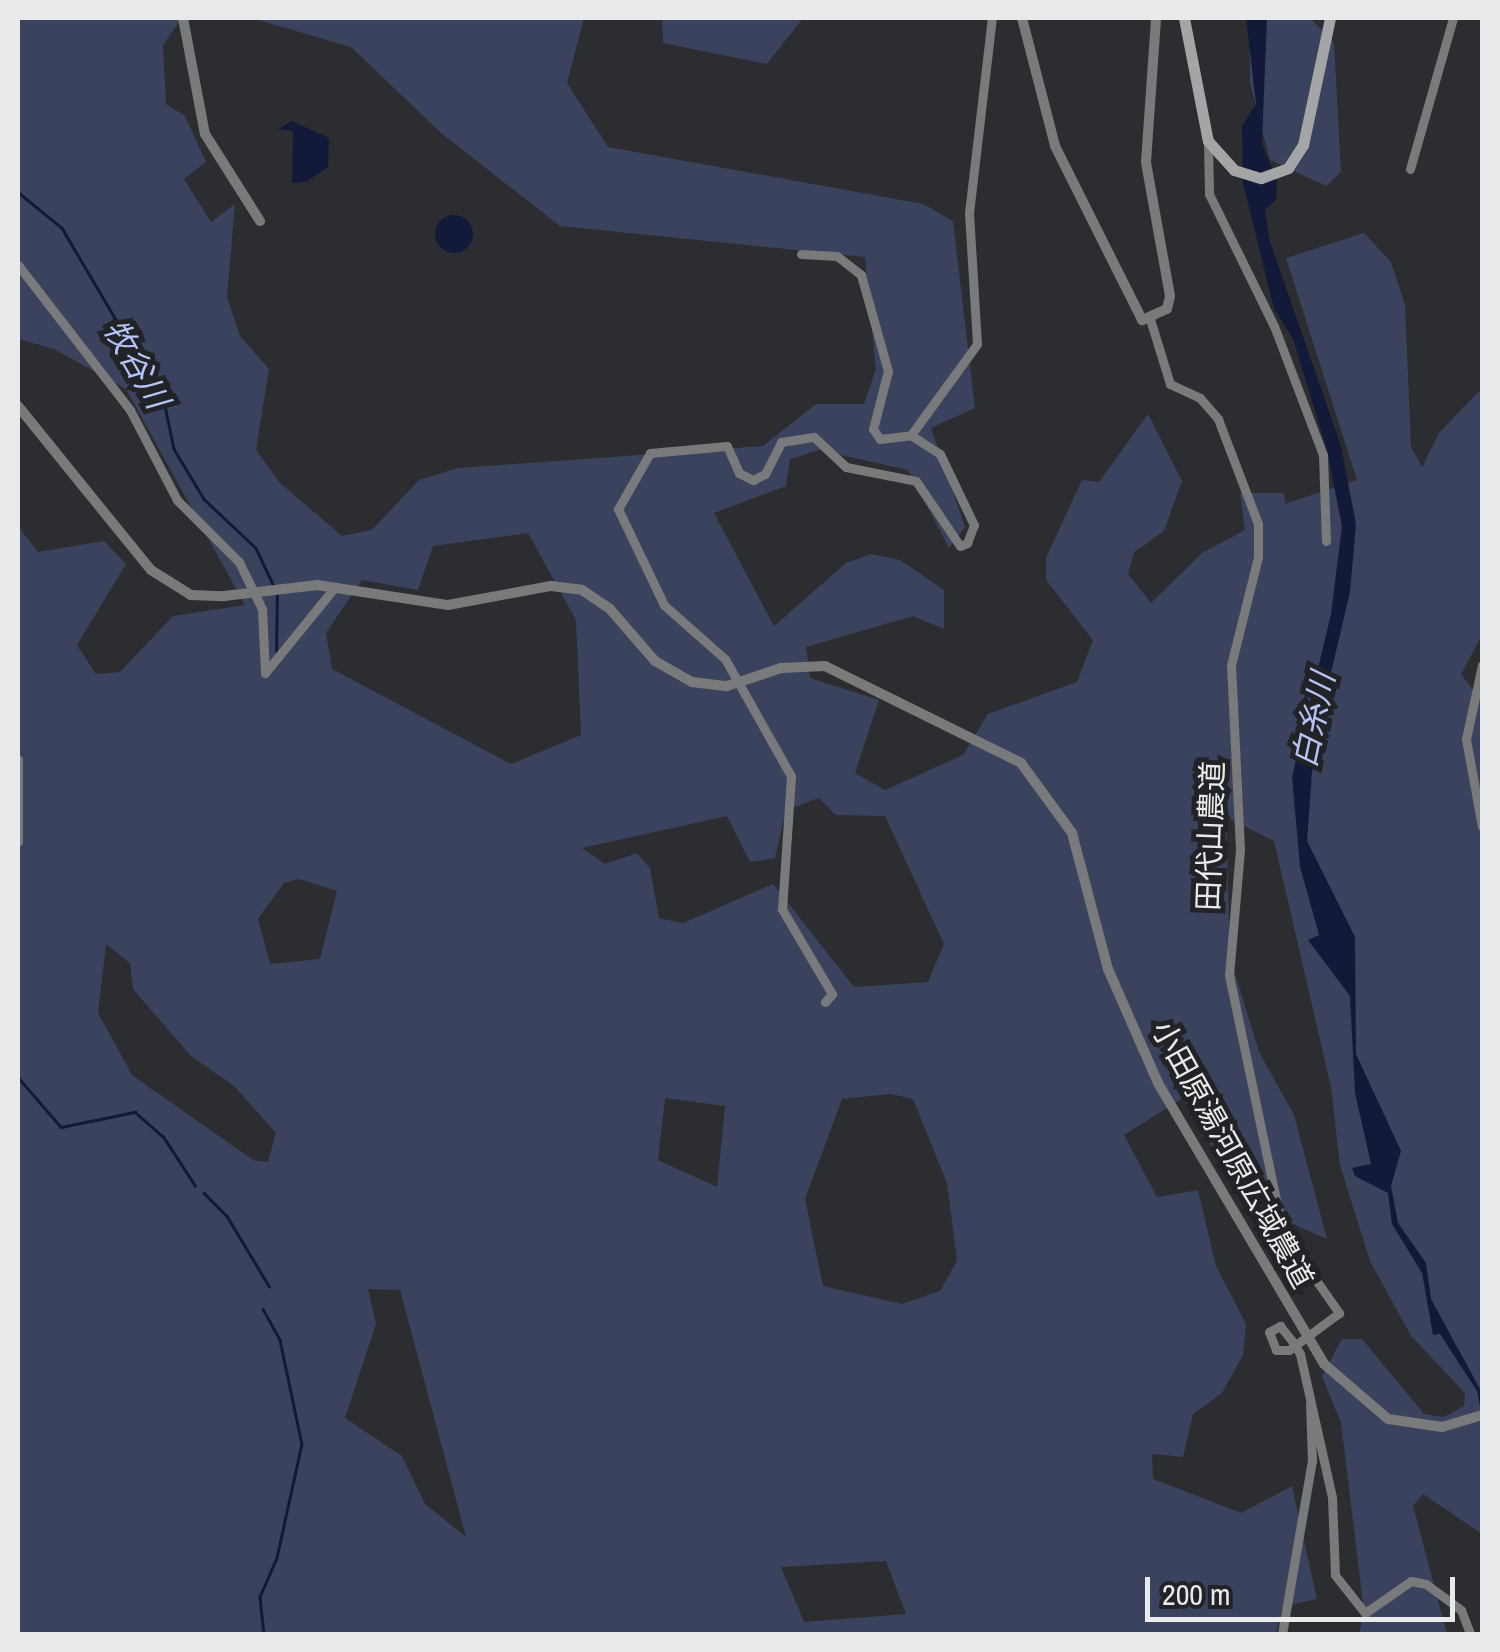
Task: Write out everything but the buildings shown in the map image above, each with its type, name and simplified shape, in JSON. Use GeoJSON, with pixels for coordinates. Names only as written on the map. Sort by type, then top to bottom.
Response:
{"type":"FeatureCollection","features":[{"type":"Feature","properties":{"kind":"main road"},"geometry":{"type":"LineString","coordinates":[[1184,18],[1208,140],[1234,170],[1254,178],[1279,174],[1302,146],[1330,18]]}},
{"type":"Feature","properties":{"kind":"street"},"geometry":{"type":"LineString","coordinates":[[182,18],[205,134],[260,221]]}},
{"type":"Feature","properties":{"kind":"street"},"geometry":{"type":"LineString","coordinates":[[910,435],[977,344],[969,213],[992,18]]}},
{"type":"Feature","properties":{"kind":"street"},"geometry":{"type":"LineString","coordinates":[[1022,18],[1056,146],[1131,310],[1150,319],[1168,309],[1170,296],[1146,162],[1156,18]]}},
{"type":"Feature","properties":{"kind":"street"},"geometry":{"type":"LineString","coordinates":[[1410,170],[1453,18]]}},
{"type":"Feature","properties":{"kind":"street"},"geometry":{"type":"LineString","coordinates":[[1208,140],[1210,194],[1274,326],[1323,456],[1326,541]]}},
{"type":"Feature","properties":{"kind":"street"},"geometry":{"type":"LineString","coordinates":[[800,254],[838,256],[861,275],[888,371],[873,429],[880,439],[910,435],[940,454],[974,524],[967,542],[960,546],[916,481],[846,467],[820,438],[781,442],[766,474],[753,480],[720,445],[665,449],[641,460],[618,509],[628,543],[672,616],[742,682],[795,788],[782,909],[832,994],[825,1002]]}},
{"type":"Feature","properties":{"kind":"street"},"geometry":{"type":"LineString","coordinates":[[18,265],[130,410],[176,500],[239,562],[262,609],[265,674],[335,587]]}},
{"type":"Feature","properties":{"kind":"street","name":"田代山農道"},"geometry":{"type":"LineString","coordinates":[[1150,319],[1170,384],[1200,398],[1218,419],[1258,524],[1258,557],[1231,665],[1240,850],[1229,975],[1283,1233],[1338,1304],[1336,1320],[1309,1340]]}},
{"type":"Feature","properties":{"kind":"street","name":"小田原湯河原広域農道"},"geometry":{"type":"LineString","coordinates":[[18,406],[151,570],[190,595],[224,596],[317,585],[448,605],[551,586],[582,590],[672,674],[706,685],[742,682],[803,663],[847,673],[985,740],[1043,783],[1072,833],[1108,970],[1136,1037],[1309,1340],[1344,1389],[1405,1424],[1442,1427],[1482,1415]]}},
{"type":"Feature","properties":{"kind":"street"},"geometry":{"type":"LineString","coordinates":[[1482,665],[1466,739],[1482,827]]}},
{"type":"Feature","properties":{"kind":"street"},"geometry":{"type":"LineString","coordinates":[[18,760],[18,842]]}},
{"type":"Feature","properties":{"kind":"street"},"geometry":{"type":"LineString","coordinates":[[1309,1340],[1283,1352],[1269,1332],[1280,1326],[1292,1341],[1300,1354],[1313,1392],[1335,1524],[1335,1574],[1365,1613],[1412,1582],[1426,1584],[1462,1610],[1470,1634]]}},
{"type":"Feature","properties":{"kind":"street"},"geometry":{"type":"LineString","coordinates":[[1282,1634],[1312,1462],[1313,1392]]}},
{"type":"Feature","properties":{"kind":"shaded area"},"geometry":{"type":"Polygon","coordinates":[[[18,18],[182,18],[163,45],[166,104],[185,116],[206,162],[184,179],[211,222],[235,204],[227,297],[240,336],[269,369],[256,450],[280,483],[342,536],[372,530],[419,480],[458,468],[763,446],[816,404],[864,404],[876,369],[865,257],[560,226],[441,133],[351,47],[251,18],[584,18],[567,83],[608,147],[923,204],[953,221],[975,408],[931,428],[965,527],[949,548],[908,470],[819,450],[790,459],[786,486],[714,513],[774,626],[846,563],[871,554],[900,560],[944,590],[944,629],[913,616],[806,647],[810,678],[879,700],[855,773],[885,790],[963,755],[988,714],[1077,682],[1093,640],[1046,580],[1046,558],[1082,480],[1099,482],[1148,414],[1182,481],[1164,531],[1134,552],[1128,574],[1151,603],[1202,553],[1245,530],[1240,493],[1284,493],[1285,504],[1357,480],[1286,258],[1364,233],[1391,262],[1405,305],[1411,447],[1422,467],[1439,433],[1482,388],[1482,635],[1461,674],[1482,702],[1482,1534],[1423,1494],[1413,1506],[1447,1634],[1359,1634],[1364,1611],[1341,1423],[1322,1376],[1342,1339],[1362,1339],[1424,1414],[1444,1417],[1464,1406],[1465,1393],[1411,1336],[1370,1261],[1340,1165],[1331,1087],[1274,841],[1226,817],[1230,957],[1259,1052],[1294,1115],[1327,1239],[1246,1203],[1183,1098],[1124,1135],[1157,1197],[1198,1190],[1216,1266],[1246,1324],[1243,1355],[1222,1393],[1193,1414],[1183,1457],[1152,1454],[1153,1479],[1241,1513],[1292,1486],[1317,1599],[1283,1606],[1276,1634],[18,1634],[18,526],[38,552],[104,541],[126,564],[77,645],[96,674],[120,672],[173,616],[245,605],[126,389],[54,349],[18,339],[18,18]],[[528,533],[433,546],[418,590],[362,580],[326,633],[332,669],[511,764],[581,735],[576,620],[528,533]],[[819,798],[786,810],[775,858],[750,862],[727,816],[582,848],[605,864],[637,853],[650,868],[659,918],[683,923],[773,884],[854,987],[928,982],[944,944],[885,816],[836,815],[819,798]],[[299,879],[284,883],[258,919],[270,964],[320,959],[337,891],[299,879]],[[106,944],[98,1013],[132,1075],[253,1160],[268,1162],[276,1133],[234,1086],[191,1056],[133,989],[130,963],[106,944]],[[890,1094],[842,1099],[805,1199],[823,1286],[902,1304],[940,1291],[957,1261],[947,1183],[913,1099],[890,1094]],[[665,1098],[658,1160],[717,1187],[725,1106],[665,1098]],[[368,1289],[376,1324],[345,1418],[402,1456],[425,1504],[466,1537],[400,1290],[368,1289]],[[886,1561],[781,1567],[804,1622],[906,1614],[886,1561]]]}},
{"type":"Feature","properties":{"kind":"shaded area"},"geometry":{"type":"Polygon","coordinates":[[[662,18],[803,18],[767,64],[663,43],[662,18]]]}},
{"type":"Feature","properties":{"kind":"shaded area"},"geometry":{"type":"Polygon","coordinates":[[[1249,18],[1310,18],[1334,43],[1341,172],[1326,186],[1270,160],[1250,83],[1249,18]]]}},
{"type":"Feature","properties":{"kind":"water","name":"白糸川"},"geometry":{"type":"Polygon","coordinates":[[[1246,18],[1267,18],[1262,144],[1277,180],[1276,200],[1265,210],[1269,239],[1341,446],[1356,524],[1350,592],[1314,745],[1307,841],[1355,937],[1356,1054],[1401,1151],[1391,1186],[1398,1223],[1426,1263],[1431,1299],[1480,1389],[1482,1416],[1477,1391],[1440,1334],[1433,1335],[1422,1273],[1392,1224],[1388,1193],[1355,1176],[1352,1168],[1371,1164],[1355,1093],[1350,996],[1308,940],[1319,935],[1300,867],[1292,777],[1331,614],[1342,526],[1327,450],[1293,339],[1274,309],[1243,183],[1242,126],[1256,104],[1246,18]]]}},
{"type":"Feature","properties":{"kind":"water"},"geometry":{"type":"Polygon","coordinates":[[[292,121],[329,138],[328,167],[306,182],[292,183],[293,131],[278,129],[292,121]]]}},
{"type":"Feature","properties":{"kind":"water"},"geometry":{"type":"Polygon","coordinates":[[[454,215],[467,221],[473,234],[467,247],[454,253],[441,247],[435,234],[441,221],[454,215]]]}},
{"type":"Feature","properties":{"kind":"waterway","name":"牧谷川"},"geometry":{"type":"LineString","coordinates":[[18,192],[62,228],[164,401],[174,449],[204,499],[256,548],[274,586]]}},
{"type":"Feature","properties":{"kind":"waterway","name":"牧谷川"},"geometry":{"type":"LineString","coordinates":[[276,651],[277,593]]}},
{"type":"Feature","properties":{"kind":"waterway"},"geometry":{"type":"LineString","coordinates":[[18,1077],[61,1127],[135,1112],[163,1136],[195,1185]]}},
{"type":"Feature","properties":{"kind":"waterway"},"geometry":{"type":"LineString","coordinates":[[204,1193],[227,1216],[269,1286]]}},
{"type":"Feature","properties":{"kind":"waterway"},"geometry":{"type":"LineString","coordinates":[[263,1309],[280,1340],[302,1444],[277,1558],[260,1597],[264,1634]]}}]}
